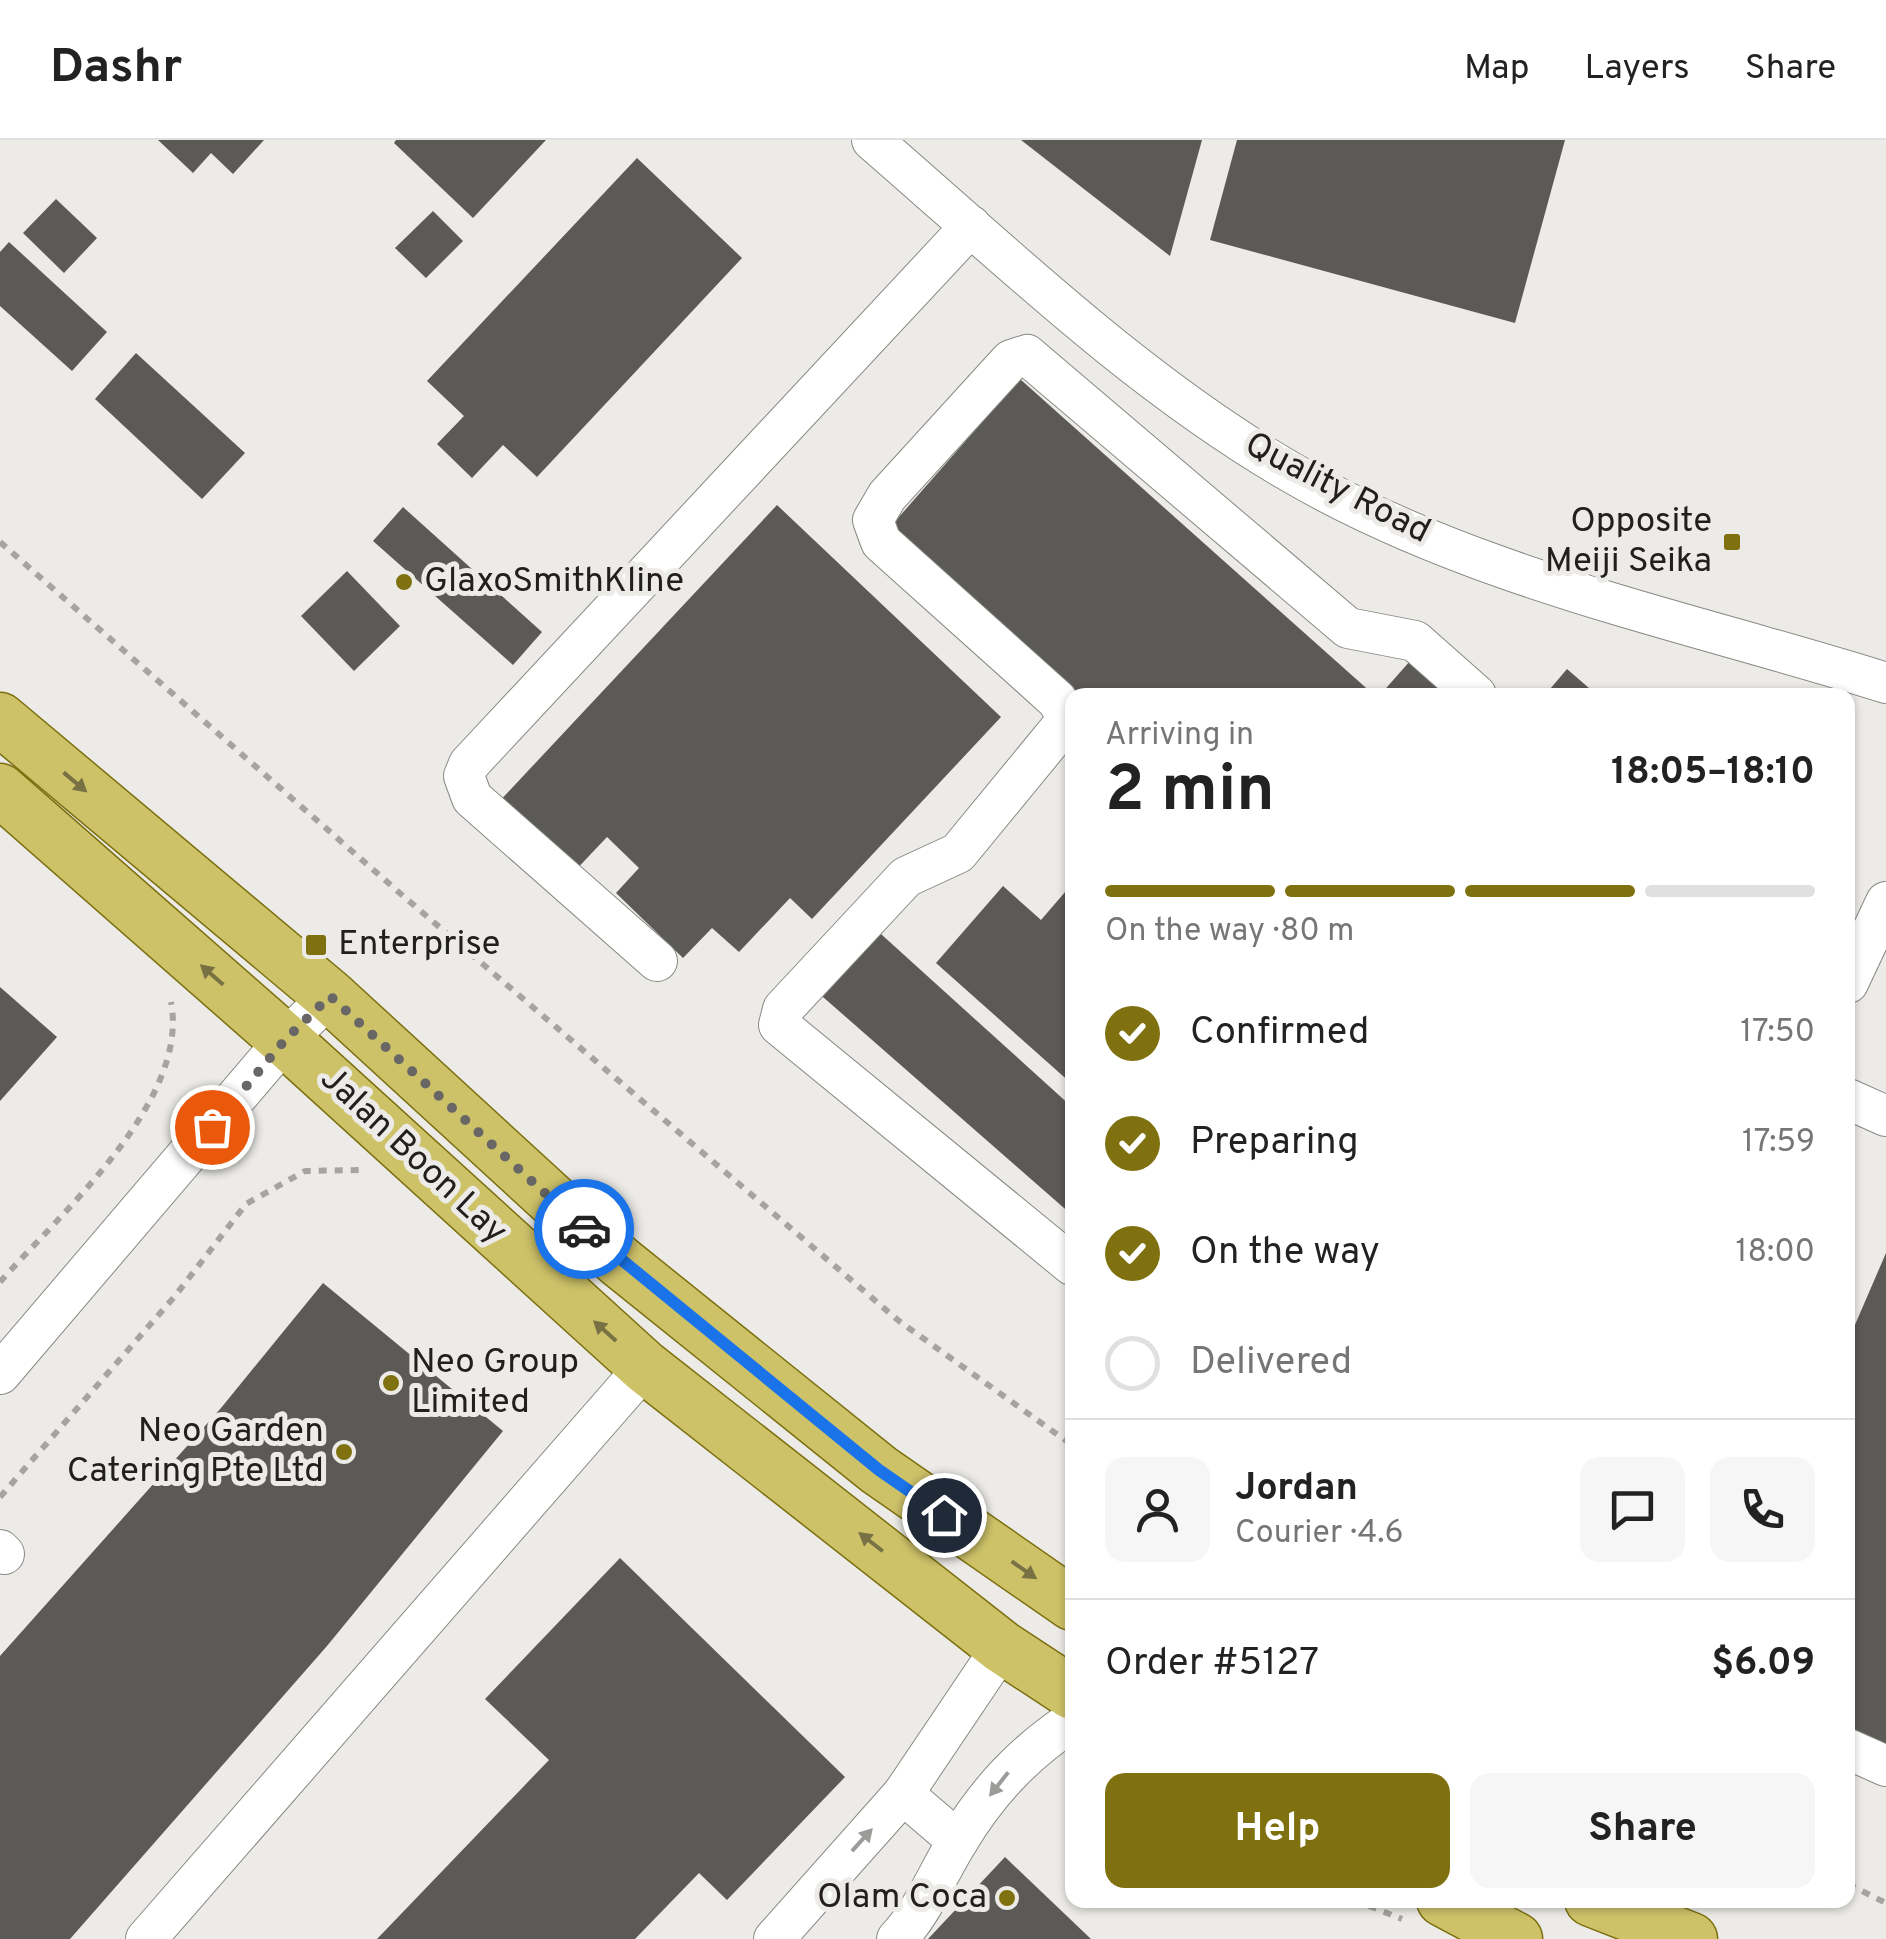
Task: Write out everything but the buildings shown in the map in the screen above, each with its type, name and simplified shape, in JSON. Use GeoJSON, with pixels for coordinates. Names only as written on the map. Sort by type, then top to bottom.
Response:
{"type":"FeatureCollection","features":[{"type":"Feature","properties":{"kind":"main road","name":"Jalan Boon Lay"},"geometry":{"type":"LineString","coordinates":[[0,719],[330,996],[619,1261],[879,1470],[1065,1599]]}},
{"type":"Feature","properties":{"kind":"main road","name":"Jalan Boon Lay"},"geometry":{"type":"LineString","coordinates":[[0,790],[285,1040],[645,1367],[1002,1647],[1065,1688]]}},
{"type":"Feature","properties":{"kind":"main road"},"geometry":{"type":"LineString","coordinates":[[1458,1908],[1516,1939]]}},
{"type":"Feature","properties":{"kind":"main road"},"geometry":{"type":"LineString","coordinates":[[1612,1908],[1691,1939]]}},
{"type":"Feature","properties":{"kind":"street","name":"Quality Road"},"geometry":{"type":"LineString","coordinates":[[872,140],[1193,412],[1321,488],[1506,569],[1820,680],[1886,683]]}},
{"type":"Feature","properties":{"kind":"street"},"geometry":{"type":"LineString","coordinates":[[657,961],[472,798],[464,776],[469,764],[971,226]]}},
{"type":"Feature","properties":{"kind":"street"},"geometry":{"type":"LineString","coordinates":[[1065,713],[1057,700],[882,542],[874,520],[887,496],[1011,360],[1027,354],[1348,628],[1416,642],[1468,688]]}},
{"type":"Feature","properties":{"kind":"street"},"geometry":{"type":"LineString","coordinates":[[1065,720],[958,854],[906,878],[783,1009],[779,1025],[1065,1258]]}},
{"type":"Feature","properties":{"kind":"street"},"geometry":{"type":"LineString","coordinates":[[1855,967],[1886,902]]}},
{"type":"Feature","properties":{"kind":"street"},"geometry":{"type":"LineString","coordinates":[[0,1374],[285,1040],[330,996]]}},
{"type":"Feature","properties":{"kind":"street"},"geometry":{"type":"LineString","coordinates":[[1855,1102],[1886,1116]]}},
{"type":"Feature","properties":{"kind":"street"},"geometry":{"type":"LineString","coordinates":[[146,1939],[645,1367]]}},
{"type":"Feature","properties":{"kind":"street"},"geometry":{"type":"LineString","coordinates":[[774,1939],[904,1794],[1002,1647]]}},
{"type":"Feature","properties":{"kind":"street"},"geometry":{"type":"LineString","coordinates":[[896,1939],[925,1905],[958,1840],[1002,1778],[1037,1744],[1065,1726]]}},
{"type":"Feature","properties":{"kind":"street"},"geometry":{"type":"LineString","coordinates":[[1855,1752],[1886,1766]]}},
{"type":"Feature","properties":{"kind":"street"},"geometry":{"type":"LineString","coordinates":[[904,1794],[958,1840]]}},
{"type":"Feature","properties":{"kind":"path"},"geometry":{"type":"LineString","coordinates":[[0,542],[402,895],[899,1321],[1065,1440]]}},
{"type":"Feature","properties":{"kind":"path"},"geometry":{"type":"LineString","coordinates":[[0,1282],[126,1141],[159,1082],[174,1018],[169,992]]}},
{"type":"Feature","properties":{"kind":"path"},"geometry":{"type":"LineString","coordinates":[[0,1496],[175,1296],[246,1204],[304,1171],[374,1171]]}},
{"type":"Feature","properties":{"kind":"path"},"geometry":{"type":"LineString","coordinates":[[1855,1888],[1886,1904]]}},
{"type":"Feature","properties":{"kind":"way so far"},"geometry":{"type":"LineString","coordinates":[[212,1127],[285,1040],[330,996],[584,1229]]}},
{"type":"Feature","properties":{"kind":"place","name":"Opposite Meiji Seika"},"geometry":{"type":"Point","coordinates":[1732,542]}},
{"type":"Feature","properties":{"kind":"place","name":"GlaxoSmithKline"},"geometry":{"type":"Point","coordinates":[404,582]}},
{"type":"Feature","properties":{"kind":"place","name":"Enterprise"},"geometry":{"type":"Point","coordinates":[316,945]}},
{"type":"Feature","properties":{"kind":"place","name":"Neo Group Limited"},"geometry":{"type":"Point","coordinates":[391,1383]}},
{"type":"Feature","properties":{"kind":"place","name":"Neo Garden Catering Pte Ltd"},"geometry":{"type":"Point","coordinates":[344,1452]}},
{"type":"Feature","properties":{"kind":"place","name":"Olam Coca"},"geometry":{"type":"Point","coordinates":[1007,1898]}},
{"type":"Feature","properties":{"kind":"route"},"geometry":{"type":"LineString","coordinates":[[584,1229],[879,1470],[944,1515]]}}]}
